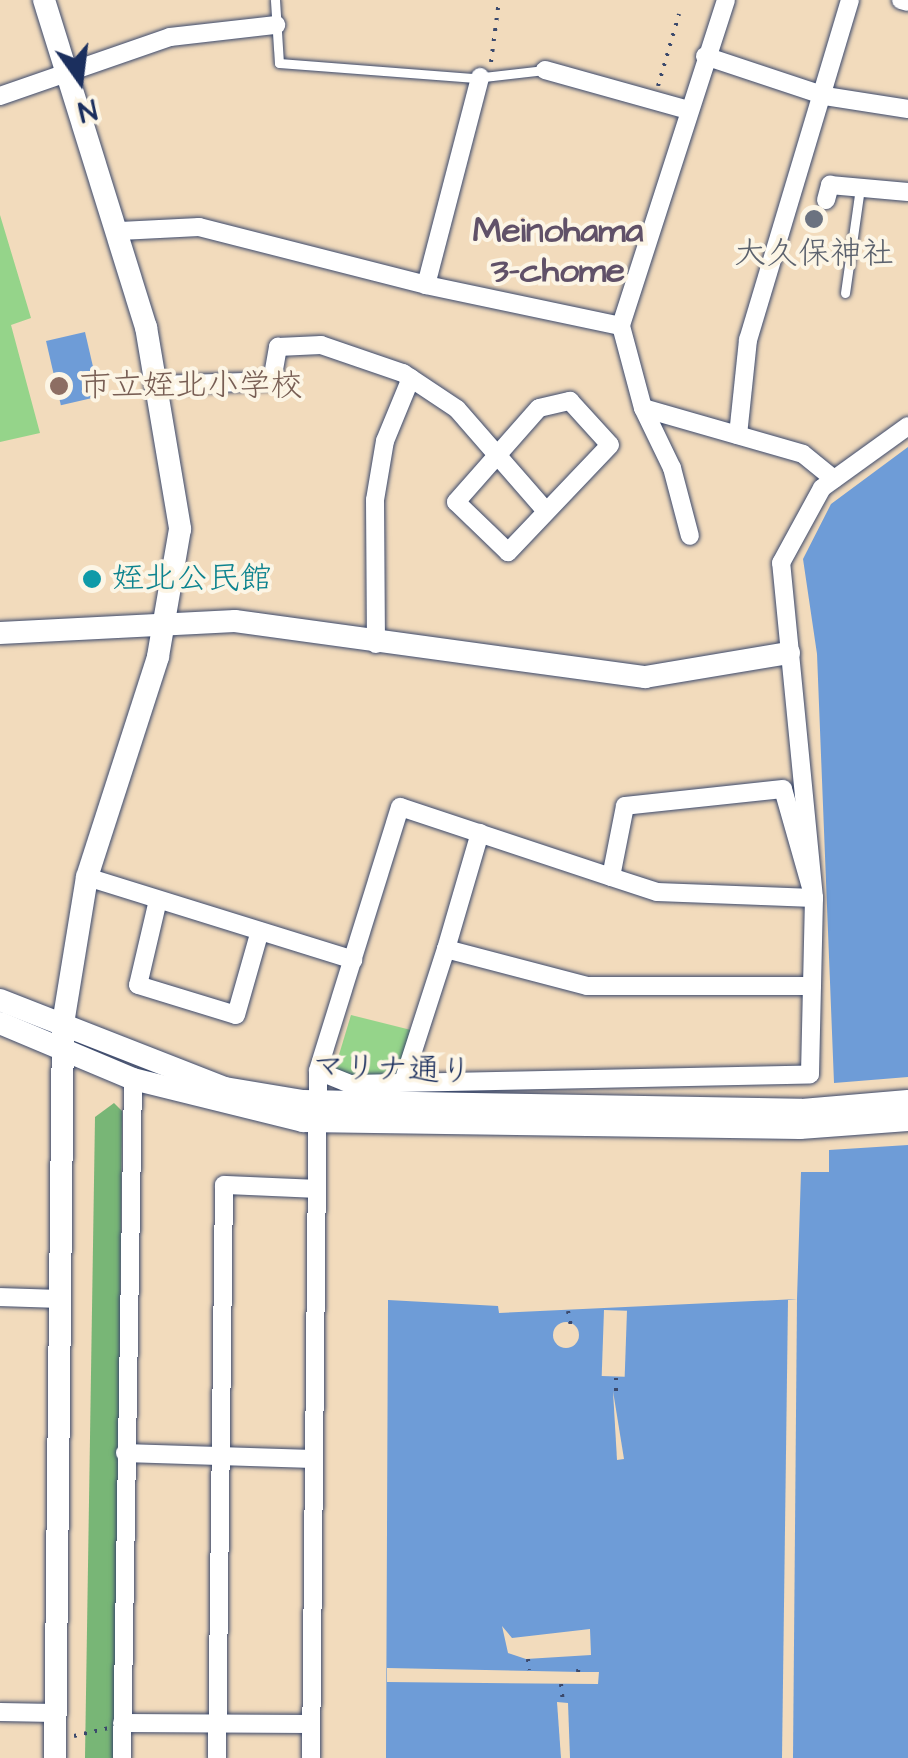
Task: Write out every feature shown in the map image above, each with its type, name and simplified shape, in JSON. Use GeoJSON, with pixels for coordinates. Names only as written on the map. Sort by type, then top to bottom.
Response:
{"type":"FeatureCollection","features":[{"type":"Feature","properties":{"kind":"street"},"geometry":{"type":"LineString","coordinates":[[44,0],[120,231],[158,385],[180,529],[166,620],[87,877],[62,1024],[54,1758]]}},
{"type":"Feature","properties":{"kind":"street"},"geometry":{"type":"LineString","coordinates":[[690,536],[672,468],[642,408],[621,326],[686,109],[726,0]]}},
{"type":"Feature","properties":{"kind":"street"},"geometry":{"type":"LineString","coordinates":[[738,435],[748,340],[825,96],[850,0]]}},
{"type":"Feature","properties":{"kind":"street"},"geometry":{"type":"LineString","coordinates":[[0,96],[170,38],[276,25]]}},
{"type":"Feature","properties":{"kind":"street"},"geometry":{"type":"LineString","coordinates":[[705,56],[825,96],[908,109]]}},
{"type":"Feature","properties":{"kind":"street"},"geometry":{"type":"LineString","coordinates":[[545,70],[686,109]]}},
{"type":"Feature","properties":{"kind":"street"},"geometry":{"type":"LineString","coordinates":[[426,285],[485,77]]}},
{"type":"Feature","properties":{"kind":"street"},"geometry":{"type":"LineString","coordinates":[[826,200],[830,185],[908,192]]}},
{"type":"Feature","properties":{"kind":"street"},"geometry":{"type":"LineString","coordinates":[[120,231],[198,226],[426,285],[621,326]]}},
{"type":"Feature","properties":{"kind":"street"},"geometry":{"type":"LineString","coordinates":[[158,385],[272,381],[278,347],[320,345],[410,378],[457,410],[495,461],[545,510]]}},
{"type":"Feature","properties":{"kind":"street"},"geometry":{"type":"LineString","coordinates":[[376,644],[375,500],[384,441],[410,378]]}},
{"type":"Feature","properties":{"kind":"street"},"geometry":{"type":"LineString","coordinates":[[570,401],[610,445],[545,510],[508,552],[456,502],[539,408],[570,401]]}},
{"type":"Feature","properties":{"kind":"street"},"geometry":{"type":"LineString","coordinates":[[642,408],[803,454],[834,479]]}},
{"type":"Feature","properties":{"kind":"street"},"geometry":{"type":"LineString","coordinates":[[318,1070],[350,1084],[810,1074],[814,898],[781,562],[834,479],[908,426]]}},
{"type":"Feature","properties":{"kind":"street"},"geometry":{"type":"LineString","coordinates":[[0,633],[166,620],[234,621],[376,644],[645,677],[789,653]]}},
{"type":"Feature","properties":{"kind":"street"},"geometry":{"type":"LineString","coordinates":[[611,877],[624,806],[783,789],[814,898]]}},
{"type":"Feature","properties":{"kind":"street"},"geometry":{"type":"LineString","coordinates":[[310,1758],[318,1070],[400,807],[657,892],[814,898]]}},
{"type":"Feature","properties":{"kind":"street"},"geometry":{"type":"LineString","coordinates":[[403,1082],[480,833]]}},
{"type":"Feature","properties":{"kind":"street"},"geometry":{"type":"LineString","coordinates":[[87,877],[352,960]]}},
{"type":"Feature","properties":{"kind":"street"},"geometry":{"type":"LineString","coordinates":[[158,900],[138,985],[236,1016],[260,931]]}},
{"type":"Feature","properties":{"kind":"street"},"geometry":{"type":"LineString","coordinates":[[446,949],[586,986],[812,986]]}},
{"type":"Feature","properties":{"kind":"street","name":"マリナ通り"},"geometry":{"type":"LineString","coordinates":[[0,1000],[225,1088],[316,1112]]}},
{"type":"Feature","properties":{"kind":"street","name":"マリナ通り"},"geometry":{"type":"LineString","coordinates":[[0,1023],[132,1079],[220,1107],[316,1112],[800,1119]]}},
{"type":"Feature","properties":{"kind":"street"},"geometry":{"type":"LineString","coordinates":[[122,1758],[132,1079]]}},
{"type":"Feature","properties":{"kind":"street"},"geometry":{"type":"LineString","coordinates":[[800,1119],[908,1100]]}},
{"type":"Feature","properties":{"kind":"street"},"geometry":{"type":"LineString","coordinates":[[800,1119],[908,1120]]}},
{"type":"Feature","properties":{"kind":"street"},"geometry":{"type":"LineString","coordinates":[[217,1758],[224,1185],[315,1189]]}},
{"type":"Feature","properties":{"kind":"street"},"geometry":{"type":"LineString","coordinates":[[0,1297],[59,1299]]}},
{"type":"Feature","properties":{"kind":"street"},"geometry":{"type":"LineString","coordinates":[[124,1453],[312,1460]]}},
{"type":"Feature","properties":{"kind":"street"},"geometry":{"type":"LineString","coordinates":[[0,1712],[55,1713]]}},
{"type":"Feature","properties":{"kind":"street"},"geometry":{"type":"LineString","coordinates":[[122,1723],[311,1724]]}},
{"type":"Feature","properties":{"kind":"lane"},"geometry":{"type":"LineString","coordinates":[[275,0],[279,63],[485,77],[545,70]]}},
{"type":"Feature","properties":{"kind":"lane"},"geometry":{"type":"LineString","coordinates":[[844,293],[860,188]]}},
{"type":"Feature","properties":{"kind":"path"},"geometry":{"type":"LineString","coordinates":[[485,77],[499,0]]}},
{"type":"Feature","properties":{"kind":"path"},"geometry":{"type":"LineString","coordinates":[[654,100],[680,14]]}},
{"type":"Feature","properties":{"kind":"path"},"geometry":{"type":"LineString","coordinates":[[568,1312],[571,1326]]}},
{"type":"Feature","properties":{"kind":"path"},"geometry":{"type":"LineString","coordinates":[[616,1378],[616,1391]]}},
{"type":"Feature","properties":{"kind":"path"},"geometry":{"type":"LineString","coordinates":[[528,1659],[529,1670]]}},
{"type":"Feature","properties":{"kind":"path"},"geometry":{"type":"LineString","coordinates":[[578,1672],[579,1662]]}},
{"type":"Feature","properties":{"kind":"path"},"geometry":{"type":"LineString","coordinates":[[561,1684],[563,1702]]}},
{"type":"Feature","properties":{"kind":"path"},"geometry":{"type":"LineString","coordinates":[[74,1736],[93,1732]]}},
{"type":"Feature","properties":{"kind":"green space"},"geometry":{"type":"Polygon","coordinates":[[[0,215],[31,318],[11,325],[40,433],[0,442],[0,215]]]}},
{"type":"Feature","properties":{"kind":"green space"},"geometry":{"type":"Polygon","coordinates":[[[351,1015],[411,1030],[396,1077],[345,1078],[335,1068],[351,1015]]]}},
{"type":"Feature","properties":{"kind":"green space"},"geometry":{"type":"Polygon","coordinates":[[[114,1103],[122,1111],[116,1758],[85,1758],[95,1117],[114,1103]]]}},
{"type":"Feature","properties":{"kind":"water"},"geometry":{"type":"Polygon","coordinates":[[[85,332],[100,396],[61,405],[46,341],[85,332]]]}},
{"type":"Feature","properties":{"kind":"water"},"geometry":{"type":"Polygon","coordinates":[[[908,447],[908,1077],[834,1083],[817,654],[803,559],[831,504],[908,447]]]}},
{"type":"Feature","properties":{"kind":"water"},"geometry":{"type":"Polygon","coordinates":[[[908,1145],[908,1758],[386,1758],[388,1300],[498,1306],[499,1313],[797,1299],[801,1172],[829,1172],[829,1150],[908,1145]]]}},
{"type":"Feature","properties":{"kind":"pier"},"geometry":{"type":"Polygon","coordinates":[[[797,1299],[793,1758],[782,1758],[788,1300],[797,1299]]]}},
{"type":"Feature","properties":{"kind":"pier"},"geometry":{"type":"Polygon","coordinates":[[[604,1310],[627,1311],[625,1377],[602,1376],[604,1310]]]}},
{"type":"Feature","properties":{"kind":"pier"},"geometry":{"type":"Polygon","coordinates":[[[566,1322],[576,1325],[576,1345],[566,1348],[556,1345],[553,1335],[556,1325],[566,1322]]]}},
{"type":"Feature","properties":{"kind":"pier"},"geometry":{"type":"Polygon","coordinates":[[[613,1391],[624,1459],[617,1460],[613,1391]]]}},
{"type":"Feature","properties":{"kind":"pier"},"geometry":{"type":"Polygon","coordinates":[[[502,1626],[512,1638],[590,1629],[591,1655],[526,1659],[508,1653],[502,1626]]]}},
{"type":"Feature","properties":{"kind":"pier"},"geometry":{"type":"Polygon","coordinates":[[[387,1668],[599,1672],[598,1684],[387,1682],[387,1668]]]}},
{"type":"Feature","properties":{"kind":"pier"},"geometry":{"type":"Polygon","coordinates":[[[557,1702],[568,1703],[570,1758],[561,1758],[557,1702]]]}},
{"type":"Feature","properties":{"kind":"place","name":"大久保神社"},"geometry":{"type":"Point","coordinates":[814,219]}},
{"type":"Feature","properties":{"kind":"place","name":"市立姪北小学校"},"geometry":{"type":"Point","coordinates":[59,386]}},
{"type":"Feature","properties":{"kind":"place","name":"姪北公民館"},"geometry":{"type":"Point","coordinates":[92,579]}},
{"type":"Feature","properties":{"kind":"district","name":"Meinohama 3-chome"},"geometry":{"type":"Point","coordinates":[558,251]}}]}
